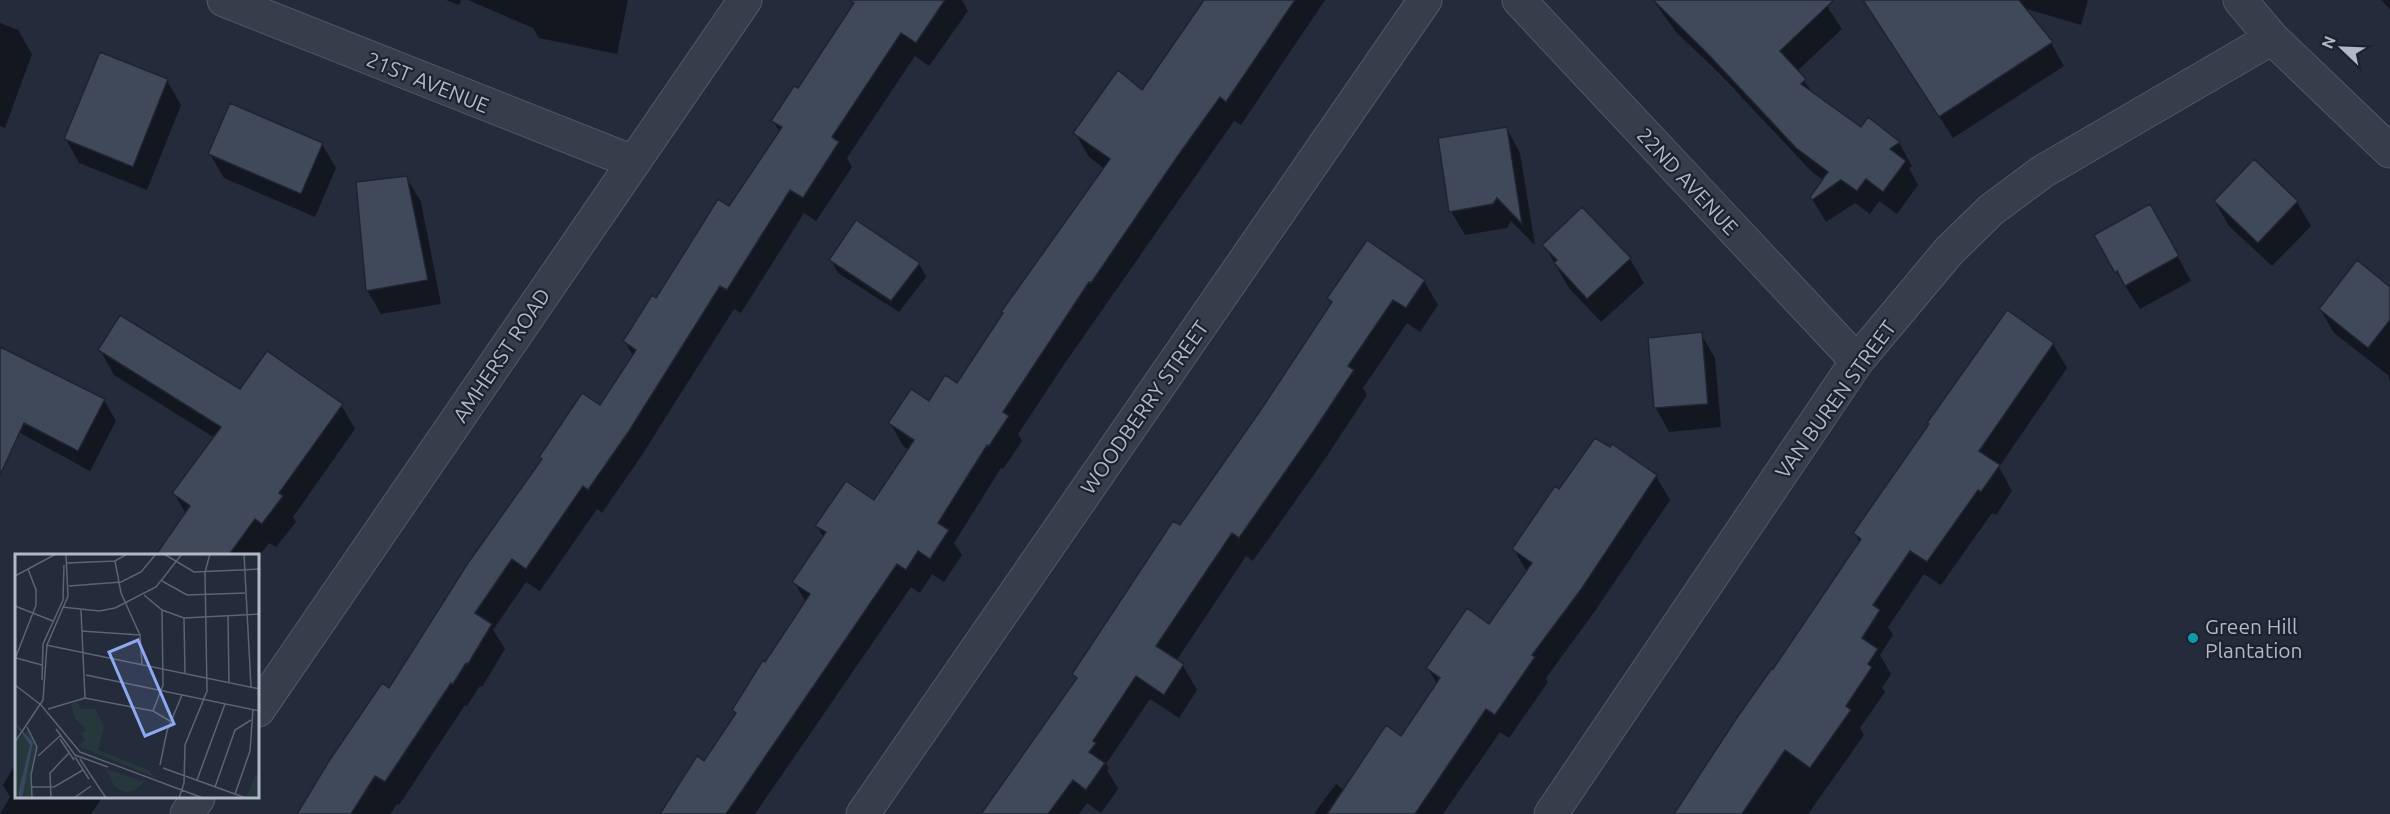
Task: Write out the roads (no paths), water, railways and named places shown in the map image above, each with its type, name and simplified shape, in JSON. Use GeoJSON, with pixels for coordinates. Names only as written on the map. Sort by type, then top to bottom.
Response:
{"type":"FeatureCollection","features":[{"type":"Feature","properties":{"kind":"street","name":"21ST AVENUE"},"geometry":{"type":"LineString","coordinates":[[224,0],[633,162]]}},
{"type":"Feature","properties":{"kind":"street","name":"AMHERST ROAD"},"geometry":{"type":"LineString","coordinates":[[260,707],[745,0]]}},
{"type":"Feature","properties":{"kind":"street","name":"WOODBERRY STREET"},"geometry":{"type":"LineString","coordinates":[[863,814],[1425,0]]}},
{"type":"Feature","properties":{"kind":"street","name":"22ND AVENUE"},"geometry":{"type":"LineString","coordinates":[[1519,0],[1857,361]]}},
{"type":"Feature","properties":{"kind":"street"},"geometry":{"type":"LineString","coordinates":[[2240,0],[2272,38],[2390,151]]}},
{"type":"Feature","properties":{"kind":"street","name":"VAN BUREN STREET"},"geometry":{"type":"LineString","coordinates":[[1551,814],[1857,361],[1949,251],[1990,210],[2042,172],[2272,38]]}},
{"type":"Feature","properties":{"kind":"street"},"geometry":{"type":"LineString","coordinates":[[187,814],[197,799]]}},
{"type":"Feature","properties":{"kind":"place","name":"Green Hill Plantation"},"geometry":{"type":"Point","coordinates":[2193,638]}}]}
